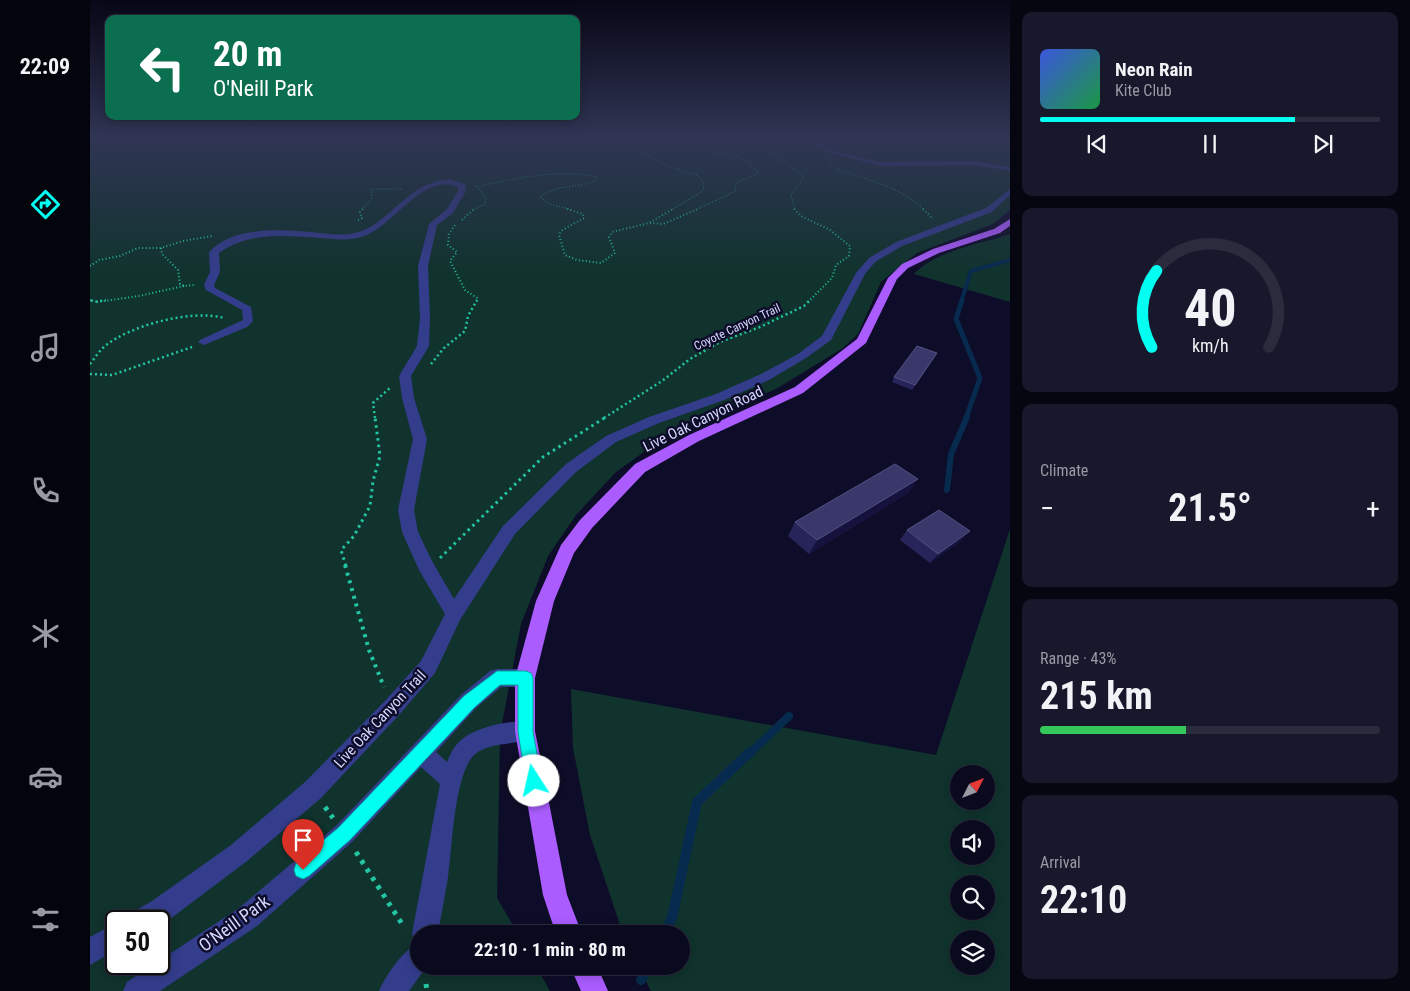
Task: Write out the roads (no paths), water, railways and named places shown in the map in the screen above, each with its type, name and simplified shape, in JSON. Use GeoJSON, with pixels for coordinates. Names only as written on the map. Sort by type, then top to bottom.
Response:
{"type":"FeatureCollection","features":[{"type":"Feature","properties":{"kind":"main road","name":"Live Oak Canyon Road"},"geometry":{"type":"LineString","coordinates":[[566,925],[555,895],[531,764],[526,732],[526,678],[546,602],[567,550],[586,524],[640,468],[694,438],[799,390],[862,341],[894,278],[905,266],[936,251],[997,231],[1010,222]]}},
{"type":"Feature","properties":{"kind":"main road"},"geometry":{"type":"LineString","coordinates":[[587,975],[594,991]]}},
{"type":"Feature","properties":{"kind":"street"},"geometry":{"type":"LineString","coordinates":[[204,342],[248,321],[247,309],[241,304],[218,295],[211,290],[209,285],[216,272],[214,252],[220,246],[232,240],[277,234],[348,237],[362,234],[378,226],[427,185],[436,183]]}},
{"type":"Feature","properties":{"kind":"street"},"geometry":{"type":"LineString","coordinates":[[454,614],[425,565],[410,532],[406,510],[420,439],[408,398],[405,376],[423,346],[426,318],[423,266],[433,224],[450,211],[462,191],[462,186],[456,183]]}},
{"type":"Feature","properties":{"kind":"street","name":"Live Oak Canyon Trail"},"geometry":{"type":"LineString","coordinates":[[161,910],[239,853],[313,790],[392,708],[428,667],[454,614],[509,530],[570,468],[611,439],[654,420],[720,397],[765,377],[802,356],[827,338],[860,273],[872,260],[899,244],[989,210],[1010,191]]}},
{"type":"Feature","properties":{"kind":"street","name":"O'Neill Park"},"geometry":{"type":"LineString","coordinates":[[136,991],[248,917],[344,834],[469,702],[497,678],[526,678]]}},
{"type":"Feature","properties":{"kind":"street"},"geometry":{"type":"LineString","coordinates":[[422,925],[437,871],[443,823],[452,781],[456,768],[466,749],[485,737],[526,732]]}},
{"type":"Feature","properties":{"kind":"street"},"geometry":{"type":"LineString","coordinates":[[421,753],[452,781]]}},
{"type":"Feature","properties":{"kind":"street"},"geometry":{"type":"LineString","coordinates":[[90,952],[105,943]]}},
{"type":"Feature","properties":{"kind":"street"},"geometry":{"type":"LineString","coordinates":[[392,991],[410,956]]}},
{"type":"Feature","properties":{"kind":"waterway"},"geometry":{"type":"LineString","coordinates":[[961,302],[971,271],[1010,260]]}},
{"type":"Feature","properties":{"kind":"waterway"},"geometry":{"type":"LineString","coordinates":[[962,300],[956,319],[980,378],[966,418]]}},
{"type":"Feature","properties":{"kind":"waterway"},"geometry":{"type":"LineString","coordinates":[[947,490],[951,454],[967,417]]}},
{"type":"Feature","properties":{"kind":"waterway"},"geometry":{"type":"LineString","coordinates":[[749,754],[789,716]]}},
{"type":"Feature","properties":{"kind":"waterway"},"geometry":{"type":"LineString","coordinates":[[668,925],[672,918],[697,802],[750,752]]}},
{"type":"Feature","properties":{"kind":"waterway"},"geometry":{"type":"LineString","coordinates":[[641,980],[644,975]]}}]}
